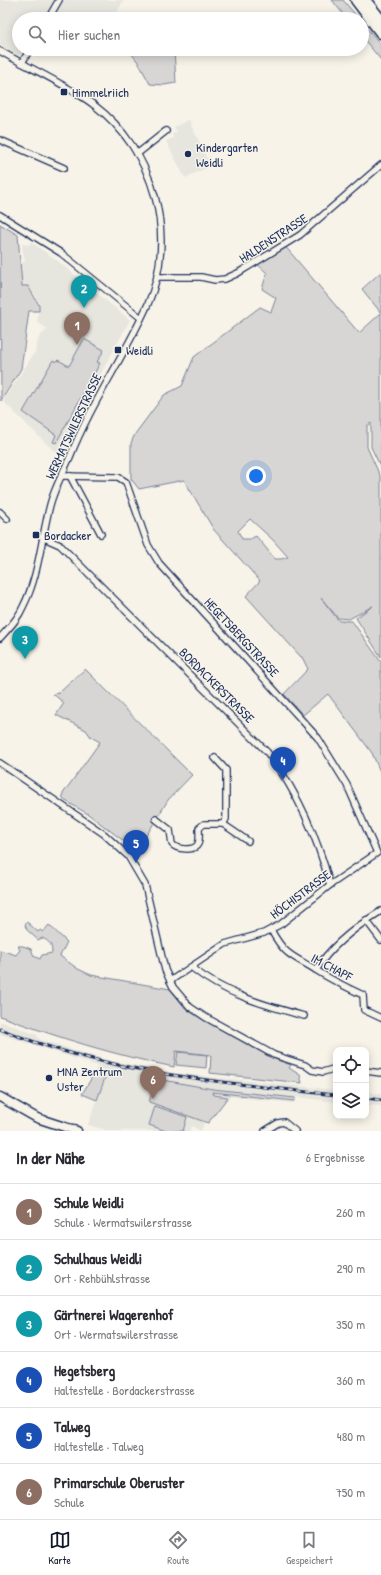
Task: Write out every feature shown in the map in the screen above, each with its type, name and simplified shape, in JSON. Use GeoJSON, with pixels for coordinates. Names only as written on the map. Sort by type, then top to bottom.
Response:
{"type":"FeatureCollection","features":[{"type":"Feature","properties":{"kind":"highway"},"geometry":{"type":"LineString","coordinates":[[356,0],[365,12]]}},
{"type":"Feature","properties":{"kind":"highway"},"geometry":{"type":"LineString","coordinates":[[365,0],[381,20]]}},
{"type":"Feature","properties":{"kind":"highway"},"geometry":{"type":"LineString","coordinates":[[369,17],[381,33]]}},
{"type":"Feature","properties":{"kind":"main road"},"geometry":{"type":"LineString","coordinates":[[0,1097],[37,1118],[77,1131]]}},
{"type":"Feature","properties":{"kind":"street"},"geometry":{"type":"LineString","coordinates":[[52,12],[59,0]]}},
{"type":"Feature","properties":{"kind":"street","name":"WERMATSWILERSTRASSE"},"geometry":{"type":"LineString","coordinates":[[0,51],[94,106],[114,123],[137,154],[148,173],[156,197],[161,236],[157,277],[141,318],[93,406],[50,503],[27,599],[18,617],[0,638]]}},
{"type":"Feature","properties":{"kind":"street"},"geometry":{"type":"LineString","coordinates":[[22,63],[26,56]]}},
{"type":"Feature","properties":{"kind":"street"},"geometry":{"type":"LineString","coordinates":[[137,154],[166,131]]}},
{"type":"Feature","properties":{"kind":"street"},"geometry":{"type":"LineString","coordinates":[[0,140],[64,168]]}},
{"type":"Feature","properties":{"kind":"street","name":"HALDENSTRASSE"},"geometry":{"type":"LineString","coordinates":[[157,277],[201,276],[214,280],[225,279],[238,273],[300,235],[381,165]]}},
{"type":"Feature","properties":{"kind":"street"},"geometry":{"type":"LineString","coordinates":[[0,215],[61,253],[141,318]]}},
{"type":"Feature","properties":{"kind":"street","name":"HEGETSBERGSTRASSE"},"geometry":{"type":"LineString","coordinates":[[62,476],[118,477],[126,482],[148,545],[159,563],[318,738],[347,785],[377,853]]}},
{"type":"Feature","properties":{"kind":"street"},"geometry":{"type":"LineString","coordinates":[[70,476],[101,534]]}},
{"type":"Feature","properties":{"kind":"street"},"geometry":{"type":"LineString","coordinates":[[0,512],[7,519]]}},
{"type":"Feature","properties":{"kind":"street","name":"BORDACKERSTRASSE"},"geometry":{"type":"LineString","coordinates":[[42,537],[60,546],[267,752],[288,781],[303,809],[317,840],[330,885]]}},
{"type":"Feature","properties":{"kind":"street"},"geometry":{"type":"LineString","coordinates":[[214,758],[226,770],[226,819],[223,824]]}},
{"type":"Feature","properties":{"kind":"street"},"geometry":{"type":"LineString","coordinates":[[0,763],[104,834],[128,856],[145,885],[163,962],[170,981],[181,998],[205,1017],[274,1055],[305,1065],[312,1070],[323,1072],[333,1069]]}},
{"type":"Feature","properties":{"kind":"street"},"geometry":{"type":"LineString","coordinates":[[156,819],[170,830],[172,844],[177,848],[196,847],[198,843],[199,828],[202,825],[223,824],[248,841]]}},
{"type":"Feature","properties":{"kind":"street","name":"HÖCHISTRASSE"},"geometry":{"type":"LineString","coordinates":[[170,981],[225,944],[271,930],[289,918],[330,885],[377,853]]}},
{"type":"Feature","properties":{"kind":"street"},"geometry":{"type":"LineString","coordinates":[[316,970],[326,955],[366,920],[381,910]]}},
{"type":"Feature","properties":{"kind":"street"},"geometry":{"type":"LineString","coordinates":[[366,920],[381,940]]}},
{"type":"Feature","properties":{"kind":"street","name":"IM CHAPF"},"geometry":{"type":"LineString","coordinates":[[271,930],[278,942],[288,954],[334,981],[363,995],[364,1010],[381,1018]]}},
{"type":"Feature","properties":{"kind":"street"},"geometry":{"type":"LineString","coordinates":[[191,967],[220,987],[257,1003],[304,1016]]}},
{"type":"Feature","properties":{"kind":"street"},"geometry":{"type":"LineString","coordinates":[[369,1071],[381,1073]]}},
{"type":"Feature","properties":{"kind":"street"},"geometry":{"type":"LineString","coordinates":[[265,1131],[281,1122],[288,1123],[295,1131]]}},
{"type":"Feature","properties":{"kind":"shaded area"},"geometry":{"type":"Polygon","coordinates":[[[0,0],[124,0],[117,12],[12,12],[12,52],[0,46],[0,0]]]}},
{"type":"Feature","properties":{"kind":"shaded area"},"geometry":{"type":"Polygon","coordinates":[[[332,0],[343,0],[353,12],[341,12],[332,0]]]}},
{"type":"Feature","properties":{"kind":"shaded area"},"geometry":{"type":"Polygon","coordinates":[[[369,30],[381,45],[381,60],[369,45],[369,30]]]}},
{"type":"Feature","properties":{"kind":"shaded area"},"geometry":{"type":"Polygon","coordinates":[[[133,56],[174,56],[176,83],[164,85],[150,84],[133,56]]]}},
{"type":"Feature","properties":{"kind":"shaded area","name":"Kindergarten Weidli"},"geometry":{"type":"Polygon","coordinates":[[[189,120],[210,166],[185,178],[166,141],[174,138],[172,134],[177,132],[174,127],[189,120]]]}},
{"type":"Feature","properties":{"kind":"shaded area"},"geometry":{"type":"Polygon","coordinates":[[[0,224],[18,235],[22,286],[28,286],[39,305],[39,311],[29,311],[21,369],[1,401],[0,224]]]}},
{"type":"Feature","properties":{"kind":"shaded area"},"geometry":{"type":"Polygon","coordinates":[[[31,242],[55,259],[130,320],[57,454],[3,401],[35,352],[39,337],[48,329],[37,322],[40,303],[28,286],[22,286],[21,263],[25,262],[22,246],[23,244],[29,245],[31,242]]]}},
{"type":"Feature","properties":{"kind":"shaded area"},"geometry":{"type":"Polygon","coordinates":[[[284,245],[359,333],[381,313],[381,468],[371,447],[371,423],[367,426],[367,447],[381,478],[381,657],[356,618],[373,606],[349,619],[338,618],[321,598],[339,621],[352,621],[381,662],[381,774],[372,753],[328,694],[303,715],[284,694],[308,669],[302,657],[246,596],[260,581],[214,530],[184,480],[139,489],[131,479],[131,443],[135,434],[164,395],[182,386],[194,357],[260,307],[271,312],[276,298],[262,289],[267,273],[256,263],[284,245]],[[250,519],[238,531],[242,539],[250,539],[256,536],[275,559],[288,557],[273,540],[250,519]]]}},
{"type":"Feature","properties":{"kind":"shaded area"},"geometry":{"type":"Polygon","coordinates":[[[381,272],[381,313],[362,289],[381,272]]]}},
{"type":"Feature","properties":{"kind":"shaded area"},"geometry":{"type":"Polygon","coordinates":[[[84,339],[104,350],[97,362],[100,363],[56,443],[53,442],[56,435],[23,412],[53,360],[56,362],[58,360],[69,366],[84,339]]]}},
{"type":"Feature","properties":{"kind":"shaded area"},"geometry":{"type":"Polygon","coordinates":[[[85,669],[192,775],[168,800],[137,851],[88,814],[64,800],[62,795],[100,742],[91,737],[86,730],[56,715],[64,703],[53,694],[59,693],[85,669]]]}},
{"type":"Feature","properties":{"kind":"shaded area"},"geometry":{"type":"Polygon","coordinates":[[[27,922],[38,932],[40,930],[43,932],[49,925],[67,942],[60,956],[78,969],[91,975],[170,989],[185,1008],[204,1020],[277,1060],[291,1065],[289,1068],[300,1075],[302,1083],[210,1073],[211,1055],[176,1051],[174,1067],[129,1057],[86,1045],[0,1016],[0,950],[16,955],[20,950],[18,946],[23,946],[31,949],[34,956],[40,959],[42,955],[52,953],[51,945],[48,942],[42,938],[38,940],[27,930],[25,925],[27,922]]]}},
{"type":"Feature","properties":{"kind":"shaded area"},"geometry":{"type":"Polygon","coordinates":[[[0,1021],[37,1035],[39,1039],[103,1059],[174,1073],[333,1090],[333,1102],[298,1097],[293,1103],[214,1095],[201,1131],[192,1126],[189,1131],[110,1131],[88,1125],[97,1100],[82,1094],[98,1066],[0,1034],[0,1021]]]}},
{"type":"Feature","properties":{"kind":"shaded area"},"geometry":{"type":"Polygon","coordinates":[[[178,1052],[207,1055],[206,1068],[176,1065],[178,1052]]]}},
{"type":"Feature","properties":{"kind":"shaded area"},"geometry":{"type":"Polygon","coordinates":[[[94,1074],[105,1078],[97,1100],[82,1094],[94,1074]]]}},
{"type":"Feature","properties":{"kind":"shaded area"},"geometry":{"type":"Polygon","coordinates":[[[157,1079],[213,1089],[295,1098],[294,1101],[212,1092],[214,1095],[228,1097],[208,1123],[149,1102],[157,1079]]]}},
{"type":"Feature","properties":{"kind":"shaded area"},"geometry":{"type":"Polygon","coordinates":[[[369,1092],[381,1094],[381,1106],[369,1105],[369,1092]]]}},
{"type":"Feature","properties":{"kind":"shaded area"},"geometry":{"type":"Polygon","coordinates":[[[155,1106],[187,1117],[183,1131],[166,1131],[149,1125],[155,1106]]]}},
{"type":"Feature","properties":{"kind":"railway"},"geometry":{"type":"LineString","coordinates":[[0,1029],[41,1044],[124,1066],[165,1074],[250,1086],[333,1095]]}},
{"type":"Feature","properties":{"kind":"railway"},"geometry":{"type":"LineString","coordinates":[[369,1098],[381,1100]]}},
{"type":"Feature","properties":{"kind":"place","name":"Himmelriich"},"geometry":{"type":"Point","coordinates":[64,92]}},
{"type":"Feature","properties":{"kind":"place","name":"Kindergarten Weidli"},"geometry":{"type":"Point","coordinates":[188,154]}},
{"type":"Feature","properties":{"kind":"place","name":"Schulhaus Weidli"},"geometry":{"type":"Point","coordinates":[84,308]}},
{"type":"Feature","properties":{"kind":"place","name":"Schule Weidli"},"geometry":{"type":"Point","coordinates":[77,345]}},
{"type":"Feature","properties":{"kind":"place","name":"Weidli"},"geometry":{"type":"Point","coordinates":[118,350]}},
{"type":"Feature","properties":{"kind":"place","name":"Bordacker"},"geometry":{"type":"Point","coordinates":[36,535]}},
{"type":"Feature","properties":{"kind":"place","name":"Gärtnerei Wagerenhof"},"geometry":{"type":"Point","coordinates":[25,659]}},
{"type":"Feature","properties":{"kind":"place","name":"Hegetsberg"},"geometry":{"type":"Point","coordinates":[283,780]}},
{"type":"Feature","properties":{"kind":"place","name":"Talweg"},"geometry":{"type":"Point","coordinates":[136,863]}},
{"type":"Feature","properties":{"kind":"place","name":"MNA Zentrum Uster"},"geometry":{"type":"Point","coordinates":[49,1078]}},
{"type":"Feature","properties":{"kind":"place","name":"Primarschule Oberuster"},"geometry":{"type":"Point","coordinates":[153,1099]}}]}
